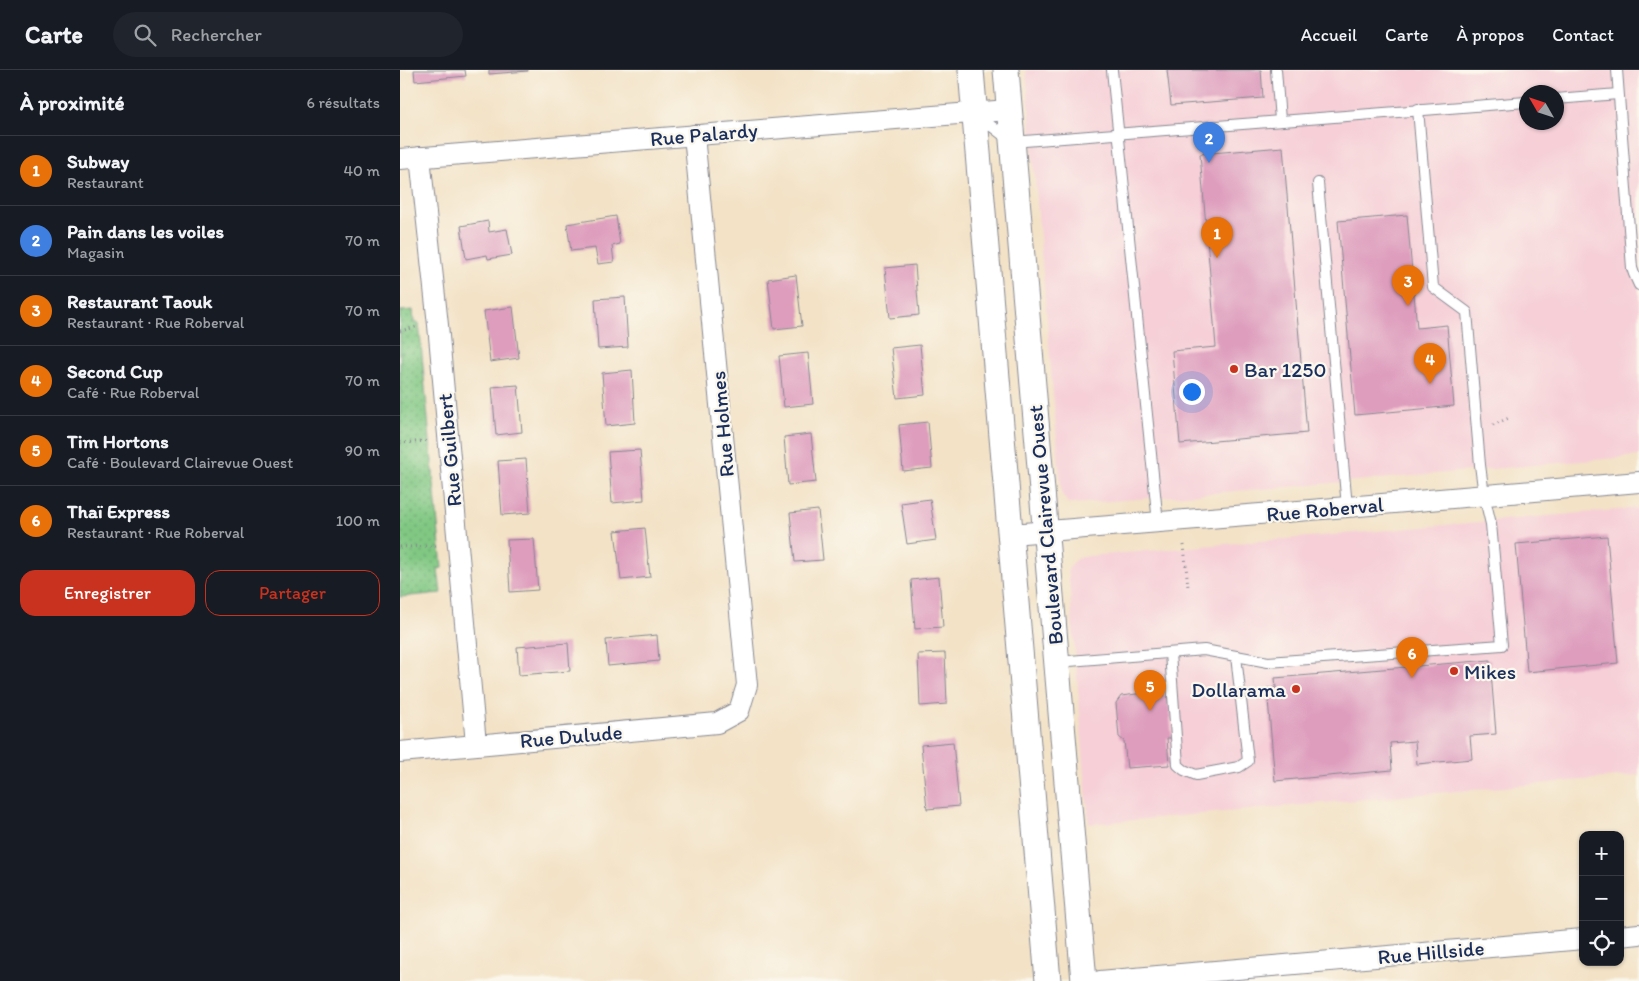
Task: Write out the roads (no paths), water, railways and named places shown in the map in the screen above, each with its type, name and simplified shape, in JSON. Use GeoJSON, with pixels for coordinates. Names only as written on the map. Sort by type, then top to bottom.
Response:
{"type":"FeatureCollection","features":[{"type":"Feature","properties":{"kind":"street","name":"Boulevard Clairevue Ouest"},"geometry":{"type":"LineString","coordinates":[[970,70],[1048,981]]}},
{"type":"Feature","properties":{"kind":"street","name":"Boulevard Clairevue Ouest"},"geometry":{"type":"LineString","coordinates":[[1006,70],[1084,981]]}},
{"type":"Feature","properties":{"kind":"street","name":"Rue Palardy"},"geometry":{"type":"LineString","coordinates":[[400,159],[1008,110]]}},
{"type":"Feature","properties":{"kind":"street","name":"Rue Holmes"},"geometry":{"type":"LineString","coordinates":[[694,135],[747,685],[739,711]]}},
{"type":"Feature","properties":{"kind":"street","name":"Rue Guilbert"},"geometry":{"type":"LineString","coordinates":[[420,157],[476,744]]}},
{"type":"Feature","properties":{"kind":"street","name":"Rue Roberval"},"geometry":{"type":"LineString","coordinates":[[1011,534],[1639,482]]}},
{"type":"Feature","properties":{"kind":"street","name":"Rue Dulude"},"geometry":{"type":"LineString","coordinates":[[400,752],[717,723],[739,711]]}},
{"type":"Feature","properties":{"kind":"street"},"geometry":{"type":"LineString","coordinates":[[1624,936],[1639,934]]}},
{"type":"Feature","properties":{"kind":"street","name":"Rue Hillside"},"geometry":{"type":"LineString","coordinates":[[1100,981],[1579,939]]}},
{"type":"Feature","properties":{"kind":"lane"},"geometry":{"type":"LineString","coordinates":[[1112,70],[1158,523]]}},
{"type":"Feature","properties":{"kind":"lane"},"geometry":{"type":"LineString","coordinates":[[1276,70],[1280,120]]}},
{"type":"Feature","properties":{"kind":"lane"},"geometry":{"type":"LineString","coordinates":[[1617,70],[1632,268],[1639,284]]}},
{"type":"Feature","properties":{"kind":"lane"},"geometry":{"type":"LineString","coordinates":[[1564,98],[1618,94]]}},
{"type":"Feature","properties":{"kind":"lane"},"geometry":{"type":"LineString","coordinates":[[974,113],[1012,142],[1519,102]]}},
{"type":"Feature","properties":{"kind":"lane"},"geometry":{"type":"LineString","coordinates":[[1057,662],[1204,650],[1268,662],[1502,645],[1491,524],[1484,495],[1478,449],[1467,312],[1433,287],[1418,109]]}},
{"type":"Feature","properties":{"kind":"lane"},"geometry":{"type":"LineString","coordinates":[[1318,183],[1347,507]]}},
{"type":"Feature","properties":{"kind":"lane"},"geometry":{"type":"LineString","coordinates":[[1170,652],[1178,765],[1196,775],[1238,767],[1248,761],[1236,656]]}},
{"type":"Feature","properties":{"kind":"place","name":"Pain dans les voiles"},"geometry":{"type":"Point","coordinates":[1209,163]}},
{"type":"Feature","properties":{"kind":"place","name":"Subway"},"geometry":{"type":"Point","coordinates":[1217,258]}},
{"type":"Feature","properties":{"kind":"place","name":"Restaurant Taouk"},"geometry":{"type":"Point","coordinates":[1408,306]}},
{"type":"Feature","properties":{"kind":"place","name":"Bar 1250"},"geometry":{"type":"Point","coordinates":[1234,369]}},
{"type":"Feature","properties":{"kind":"place","name":"Second Cup"},"geometry":{"type":"Point","coordinates":[1430,384]}},
{"type":"Feature","properties":{"kind":"place","name":"Mikes"},"geometry":{"type":"Point","coordinates":[1454,671]}},
{"type":"Feature","properties":{"kind":"place","name":"Thaï Express"},"geometry":{"type":"Point","coordinates":[1412,678]}},
{"type":"Feature","properties":{"kind":"place","name":"Dollarama"},"geometry":{"type":"Point","coordinates":[1296,689]}},
{"type":"Feature","properties":{"kind":"place","name":"Tim Hortons"},"geometry":{"type":"Point","coordinates":[1150,711]}}]}
